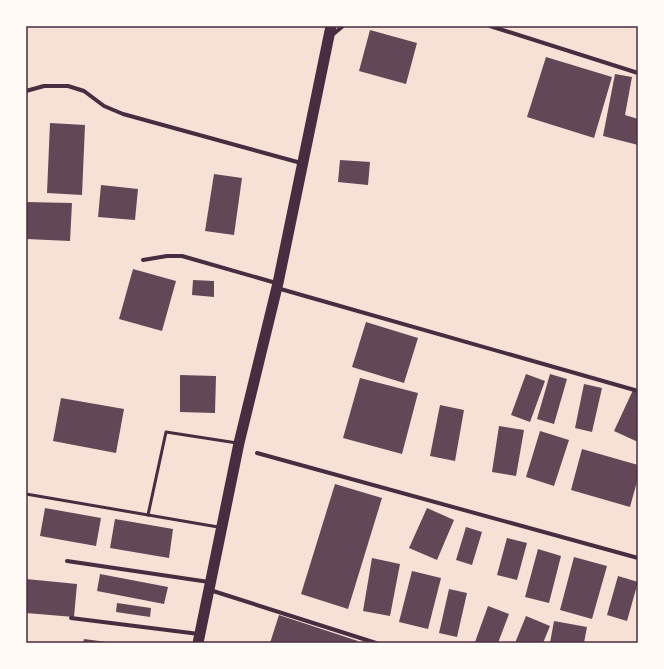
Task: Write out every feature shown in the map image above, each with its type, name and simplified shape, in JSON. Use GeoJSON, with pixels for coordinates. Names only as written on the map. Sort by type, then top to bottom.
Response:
{"type":"FeatureCollection","features":[{"type":"Feature","properties":{"kind":"highway"},"geometry":{"type":"LineString","coordinates":[[199,638],[239,443],[277,285],[330,26]]}},
{"type":"Feature","properties":{"kind":"street"},"geometry":{"type":"LineString","coordinates":[[328,39],[343,26]]}},
{"type":"Feature","properties":{"kind":"street"},"geometry":{"type":"LineString","coordinates":[[490,26],[638,73]]}},
{"type":"Feature","properties":{"kind":"street"},"geometry":{"type":"LineString","coordinates":[[26,91],[44,86],[68,86],[84,91],[104,106],[123,114],[302,163]]}},
{"type":"Feature","properties":{"kind":"street"},"geometry":{"type":"LineString","coordinates":[[143,260],[166,256],[182,256],[638,391]]}},
{"type":"Feature","properties":{"kind":"street"},"geometry":{"type":"LineString","coordinates":[[257,453],[638,558]]}},
{"type":"Feature","properties":{"kind":"street"},"geometry":{"type":"LineString","coordinates":[[67,561],[210,586],[376,643]]}},
{"type":"Feature","properties":{"kind":"street"},"geometry":{"type":"LineString","coordinates":[[71,618],[199,638]]}},
{"type":"Feature","properties":{"kind":"lane"},"geometry":{"type":"LineString","coordinates":[[148,515],[166,432],[239,443]]}},
{"type":"Feature","properties":{"kind":"lane"},"geometry":{"type":"LineString","coordinates":[[26,494],[222,528]]}},
{"type":"Feature","properties":{"kind":"building"},"geometry":{"type":"Polygon","coordinates":[[[370,30],[417,43],[406,84],[359,71],[370,30]]]}},
{"type":"Feature","properties":{"kind":"building"},"geometry":{"type":"Polygon","coordinates":[[[546,57],[612,77],[594,138],[527,117],[546,57]]]}},
{"type":"Feature","properties":{"kind":"building"},"geometry":{"type":"Polygon","coordinates":[[[615,74],[632,77],[625,115],[638,119],[638,145],[603,136],[615,74]]]}},
{"type":"Feature","properties":{"kind":"building"},"geometry":{"type":"Polygon","coordinates":[[[50,123],[85,125],[82,195],[47,193],[50,123]]]}},
{"type":"Feature","properties":{"kind":"building"},"geometry":{"type":"Polygon","coordinates":[[[340,160],[370,162],[368,185],[338,182],[340,160]]]}},
{"type":"Feature","properties":{"kind":"building"},"geometry":{"type":"Polygon","coordinates":[[[214,174],[242,178],[234,235],[205,231],[214,174]]]}},
{"type":"Feature","properties":{"kind":"building"},"geometry":{"type":"Polygon","coordinates":[[[101,185],[138,189],[135,220],[98,217],[101,185]]]}},
{"type":"Feature","properties":{"kind":"building"},"geometry":{"type":"Polygon","coordinates":[[[26,202],[72,203],[70,241],[26,239],[26,202]]]}},
{"type":"Feature","properties":{"kind":"building"},"geometry":{"type":"Polygon","coordinates":[[[133,269],[176,281],[162,331],[119,319],[133,269]]]}},
{"type":"Feature","properties":{"kind":"building"},"geometry":{"type":"Polygon","coordinates":[[[193,280],[214,281],[214,297],[192,295],[193,280]]]}},
{"type":"Feature","properties":{"kind":"building"},"geometry":{"type":"Polygon","coordinates":[[[366,322],[418,338],[404,383],[352,367],[366,322]]]}},
{"type":"Feature","properties":{"kind":"building"},"geometry":{"type":"Polygon","coordinates":[[[526,374],[545,381],[530,422],[511,415],[526,374]]]}},
{"type":"Feature","properties":{"kind":"building"},"geometry":{"type":"Polygon","coordinates":[[[550,374],[567,379],[554,424],[537,419],[550,374]]]}},
{"type":"Feature","properties":{"kind":"building"},"geometry":{"type":"Polygon","coordinates":[[[180,375],[216,376],[215,413],[180,412],[180,375]]]}},
{"type":"Feature","properties":{"kind":"building"},"geometry":{"type":"Polygon","coordinates":[[[360,378],[418,393],[402,454],[343,438],[360,378]]]}},
{"type":"Feature","properties":{"kind":"building"},"geometry":{"type":"Polygon","coordinates":[[[584,384],[602,388],[592,432],[575,428],[584,384]]]}},
{"type":"Feature","properties":{"kind":"building"},"geometry":{"type":"Polygon","coordinates":[[[633,390],[638,392],[638,442],[614,431],[633,390]]]}},
{"type":"Feature","properties":{"kind":"building"},"geometry":{"type":"Polygon","coordinates":[[[61,398],[124,409],[116,453],[53,441],[61,398]]]}},
{"type":"Feature","properties":{"kind":"building"},"geometry":{"type":"Polygon","coordinates":[[[440,405],[464,410],[455,461],[430,456],[440,405]]]}},
{"type":"Feature","properties":{"kind":"building"},"geometry":{"type":"Polygon","coordinates":[[[499,426],[524,430],[516,476],[492,472],[499,426]]]}},
{"type":"Feature","properties":{"kind":"building"},"geometry":{"type":"Polygon","coordinates":[[[540,431],[569,440],[554,486],[526,477],[540,431]]]}},
{"type":"Feature","properties":{"kind":"building"},"geometry":{"type":"Polygon","coordinates":[[[582,449],[638,465],[638,478],[630,507],[571,490],[582,449]]]}},
{"type":"Feature","properties":{"kind":"building"},"geometry":{"type":"Polygon","coordinates":[[[335,484],[382,498],[348,609],[301,594],[335,484]]]}},
{"type":"Feature","properties":{"kind":"building"},"geometry":{"type":"Polygon","coordinates":[[[45,508],[101,518],[96,546],[40,536],[45,508]]]}},
{"type":"Feature","properties":{"kind":"building"},"geometry":{"type":"Polygon","coordinates":[[[427,508],[454,520],[437,560],[409,548],[427,508]]]}},
{"type":"Feature","properties":{"kind":"building"},"geometry":{"type":"Polygon","coordinates":[[[115,519],[173,529],[169,558],[110,548],[115,519]]]}},
{"type":"Feature","properties":{"kind":"building"},"geometry":{"type":"Polygon","coordinates":[[[466,527],[482,532],[472,565],[456,560],[466,527]]]}},
{"type":"Feature","properties":{"kind":"building"},"geometry":{"type":"Polygon","coordinates":[[[507,538],[527,543],[517,580],[497,575],[507,538]]]}},
{"type":"Feature","properties":{"kind":"building"},"geometry":{"type":"Polygon","coordinates":[[[538,549],[561,556],[549,603],[525,597],[538,549]]]}},
{"type":"Feature","properties":{"kind":"building"},"geometry":{"type":"Polygon","coordinates":[[[574,557],[607,566],[592,619],[560,610],[574,557]]]}},
{"type":"Feature","properties":{"kind":"building"},"geometry":{"type":"Polygon","coordinates":[[[372,558],[400,564],[390,616],[363,611],[372,558]]]}},
{"type":"Feature","properties":{"kind":"building"},"geometry":{"type":"Polygon","coordinates":[[[412,571],[441,578],[428,629],[399,622],[412,571]]]}},
{"type":"Feature","properties":{"kind":"building"},"geometry":{"type":"Polygon","coordinates":[[[100,574],[168,587],[164,604],[97,591],[100,574]]]}},
{"type":"Feature","properties":{"kind":"building"},"geometry":{"type":"Polygon","coordinates":[[[618,576],[638,582],[627,621],[607,615],[618,576]]]}},
{"type":"Feature","properties":{"kind":"building"},"geometry":{"type":"Polygon","coordinates":[[[26,579],[77,584],[74,617],[26,613],[26,579]]]}},
{"type":"Feature","properties":{"kind":"building"},"geometry":{"type":"Polygon","coordinates":[[[449,589],[467,593],[457,637],[439,633],[449,589]]]}},
{"type":"Feature","properties":{"kind":"building"},"geometry":{"type":"Polygon","coordinates":[[[117,603],[151,608],[150,617],[116,612],[117,603]]]}},
{"type":"Feature","properties":{"kind":"building"},"geometry":{"type":"Polygon","coordinates":[[[488,606],[509,614],[498,643],[476,643],[475,642],[488,606]]]}},
{"type":"Feature","properties":{"kind":"building"},"geometry":{"type":"Polygon","coordinates":[[[279,615],[358,641],[357,643],[270,643],[279,615]]]}},
{"type":"Feature","properties":{"kind":"building"},"geometry":{"type":"Polygon","coordinates":[[[526,616],[550,626],[543,643],[515,643],[526,616]]]}},
{"type":"Feature","properties":{"kind":"building"},"geometry":{"type":"Polygon","coordinates":[[[554,621],[587,627],[584,643],[550,643],[554,621]]]}},
{"type":"Feature","properties":{"kind":"building"},"geometry":{"type":"Polygon","coordinates":[[[84,639],[107,642],[107,643],[83,643],[84,639]]]}}]}
